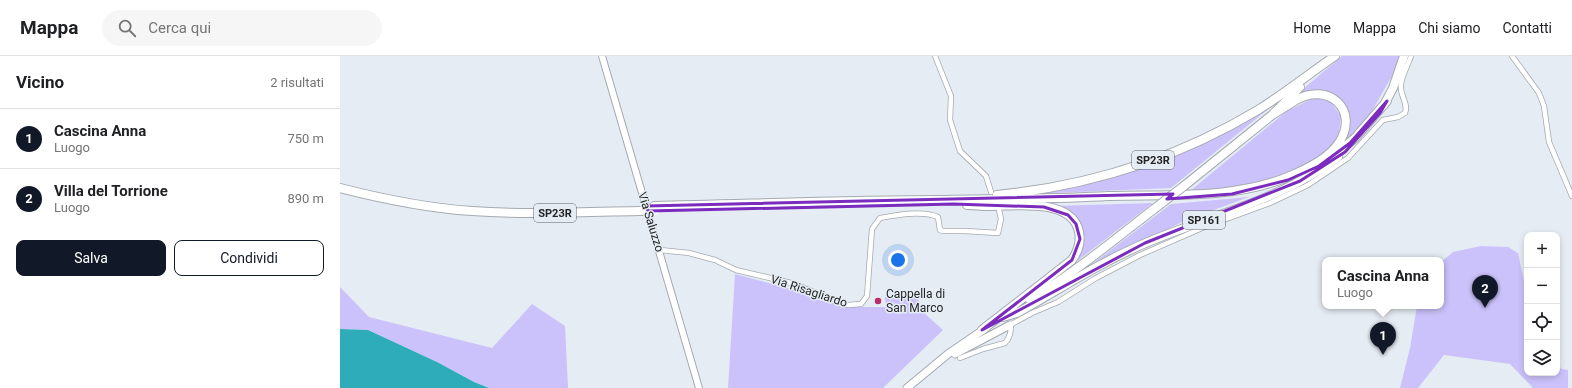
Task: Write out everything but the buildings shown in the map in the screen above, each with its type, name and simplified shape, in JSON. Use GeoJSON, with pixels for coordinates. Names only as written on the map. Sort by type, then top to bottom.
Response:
{"type":"FeatureCollection","features":[{"type":"Feature","properties":{"kind":"highway","name":"SP161"},"geometry":{"type":"LineString","coordinates":[[1003,317],[1054,285],[1184,186],[1272,115],[1335,56]]}},
{"type":"Feature","properties":{"kind":"highway","name":"SP23R"},"geometry":{"type":"LineString","coordinates":[[951,202],[1076,183],[1122,171],[1157,159],[1209,136],[1256,111],[1302,81],[1335,56]]}},
{"type":"Feature","properties":{"kind":"highway","name":"SP23R"},"geometry":{"type":"LineString","coordinates":[[340,188],[398,202],[472,211],[510,213],[655,208],[1157,199],[1214,196],[1257,190],[1296,177],[1329,159],[1355,138],[1387,101],[1404,56]]}},
{"type":"Feature","properties":{"kind":"highway","name":"SP23R"},"geometry":{"type":"LineString","coordinates":[[951,202],[1208,193],[1244,189],[1289,177],[1323,159],[1340,141],[1345,126],[1345,118],[1341,106],[1333,99],[1320,94],[1308,95],[1272,115]]}},
{"type":"Feature","properties":{"kind":"highway","name":"SP161"},"geometry":{"type":"LineString","coordinates":[[1003,317],[1017,313],[1107,262],[1145,243],[1194,223],[1252,203],[1300,182],[1345,152],[1376,118],[1387,101]]}},
{"type":"Feature","properties":{"kind":"highway","name":"SP23R"},"geometry":{"type":"LineString","coordinates":[[340,183],[398,197],[473,207],[510,209],[638,209]]}},
{"type":"Feature","properties":{"kind":"highway","name":"SP161"},"geometry":{"type":"LineString","coordinates":[[951,202],[986,206],[1033,206],[1050,208],[1068,215],[1076,224],[1080,233],[1078,248],[1072,260],[992,320],[982,330]]}},
{"type":"Feature","properties":{"kind":"main road","name":"Via Saluzzo"},"geometry":{"type":"LineString","coordinates":[[602,56],[660,250],[699,388]]}},
{"type":"Feature","properties":{"kind":"main road","name":"SP161"},"geometry":{"type":"LineString","coordinates":[[907,388],[935,364],[982,330],[1003,317]]}},
{"type":"Feature","properties":{"kind":"main road"},"geometry":{"type":"LineString","coordinates":[[935,364],[1010,326]]}},
{"type":"Feature","properties":{"kind":"street"},"geometry":{"type":"LineString","coordinates":[[935,56],[951,96],[950,120],[960,151],[986,176],[991,192]]}},
{"type":"Feature","properties":{"kind":"street"},"geometry":{"type":"LineString","coordinates":[[960,358],[983,349],[1005,343],[1010,336],[1010,326],[1032,313],[1058,302],[1096,278],[1140,255],[1308,185],[1348,158],[1383,120],[1405,113],[1406,105],[1402,97],[1401,85],[1411,56]]}},
{"type":"Feature","properties":{"kind":"street"},"geometry":{"type":"LineString","coordinates":[[1512,56],[1539,93],[1544,106],[1549,142],[1554,157],[1572,196]]}},
{"type":"Feature","properties":{"kind":"street","name":"Via Risagliardo"},"geometry":{"type":"LineString","coordinates":[[660,250],[689,253],[715,260],[736,270],[791,283],[848,305],[861,304],[867,296],[872,229],[880,218],[902,214],[929,214],[938,217],[940,230],[943,231],[998,233],[1001,219],[999,210]]}},
{"type":"Feature","properties":{"kind":"highlighted area"},"geometry":{"type":"Polygon","coordinates":[[[1387,101],[1380,113],[1345,152],[1300,181],[1145,243],[982,330],[1072,260],[1080,239],[1076,224],[1068,215],[1044,207],[954,204],[648,211],[646,206],[1173,194],[1167,199],[1232,194],[1288,180],[1319,166],[1350,143],[1387,101]]]}},
{"type":"Feature","properties":{"kind":"shaded area"},"geometry":{"type":"Polygon","coordinates":[[[1342,56],[1402,56],[1371,113],[1342,145],[1350,126],[1347,108],[1336,95],[1317,90],[1296,95],[1342,56]]]}},
{"type":"Feature","properties":{"kind":"shaded area"},"geometry":{"type":"Polygon","coordinates":[[[1283,97],[1171,188],[1029,194],[1063,189],[1134,171],[1210,141],[1283,97]]]}},
{"type":"Feature","properties":{"kind":"shaded area"},"geometry":{"type":"Polygon","coordinates":[[[1315,97],[1330,101],[1341,116],[1339,133],[1330,149],[1289,174],[1239,187],[1190,191],[1287,111],[1315,97]]]}},
{"type":"Feature","properties":{"kind":"shaded area"},"geometry":{"type":"Polygon","coordinates":[[[1249,197],[1184,221],[1083,271],[1171,204],[1249,197]]]}},
{"type":"Feature","properties":{"kind":"shaded area"},"geometry":{"type":"Polygon","coordinates":[[[1153,203],[1064,271],[1077,258],[1085,238],[1080,221],[1068,212],[1053,206],[1153,203]]]}},
{"type":"Feature","properties":{"kind":"shaded area"},"geometry":{"type":"Polygon","coordinates":[[[1481,246],[1508,247],[1518,253],[1524,281],[1524,376],[1560,376],[1560,366],[1561,369],[1568,370],[1568,388],[1533,388],[1510,364],[1444,355],[1418,388],[1400,388],[1410,348],[1416,309],[1444,309],[1444,260],[1453,252],[1481,246]]]}},
{"type":"Feature","properties":{"kind":"shaded area"},"geometry":{"type":"Polygon","coordinates":[[[735,274],[810,294],[843,307],[886,307],[885,297],[904,292],[917,296],[922,311],[943,330],[883,388],[728,388],[735,274]]]}},
{"type":"Feature","properties":{"kind":"shaded area"},"geometry":{"type":"Polygon","coordinates":[[[340,287],[369,317],[492,348],[532,304],[565,326],[568,388],[489,388],[368,330],[340,329],[340,287]]]}},
{"type":"Feature","properties":{"kind":"water"},"geometry":{"type":"Polygon","coordinates":[[[340,329],[368,330],[489,388],[340,388],[340,329]]]}},
{"type":"Feature","properties":{"kind":"place","name":"Cappella di San Marco"},"geometry":{"type":"Point","coordinates":[878,301]}},
{"type":"Feature","properties":{"kind":"place","name":"Villa del Torrione"},"geometry":{"type":"Point","coordinates":[1485,308]}},
{"type":"Feature","properties":{"kind":"place","name":"Cascina Anna"},"geometry":{"type":"Point","coordinates":[1383,355]}}]}
